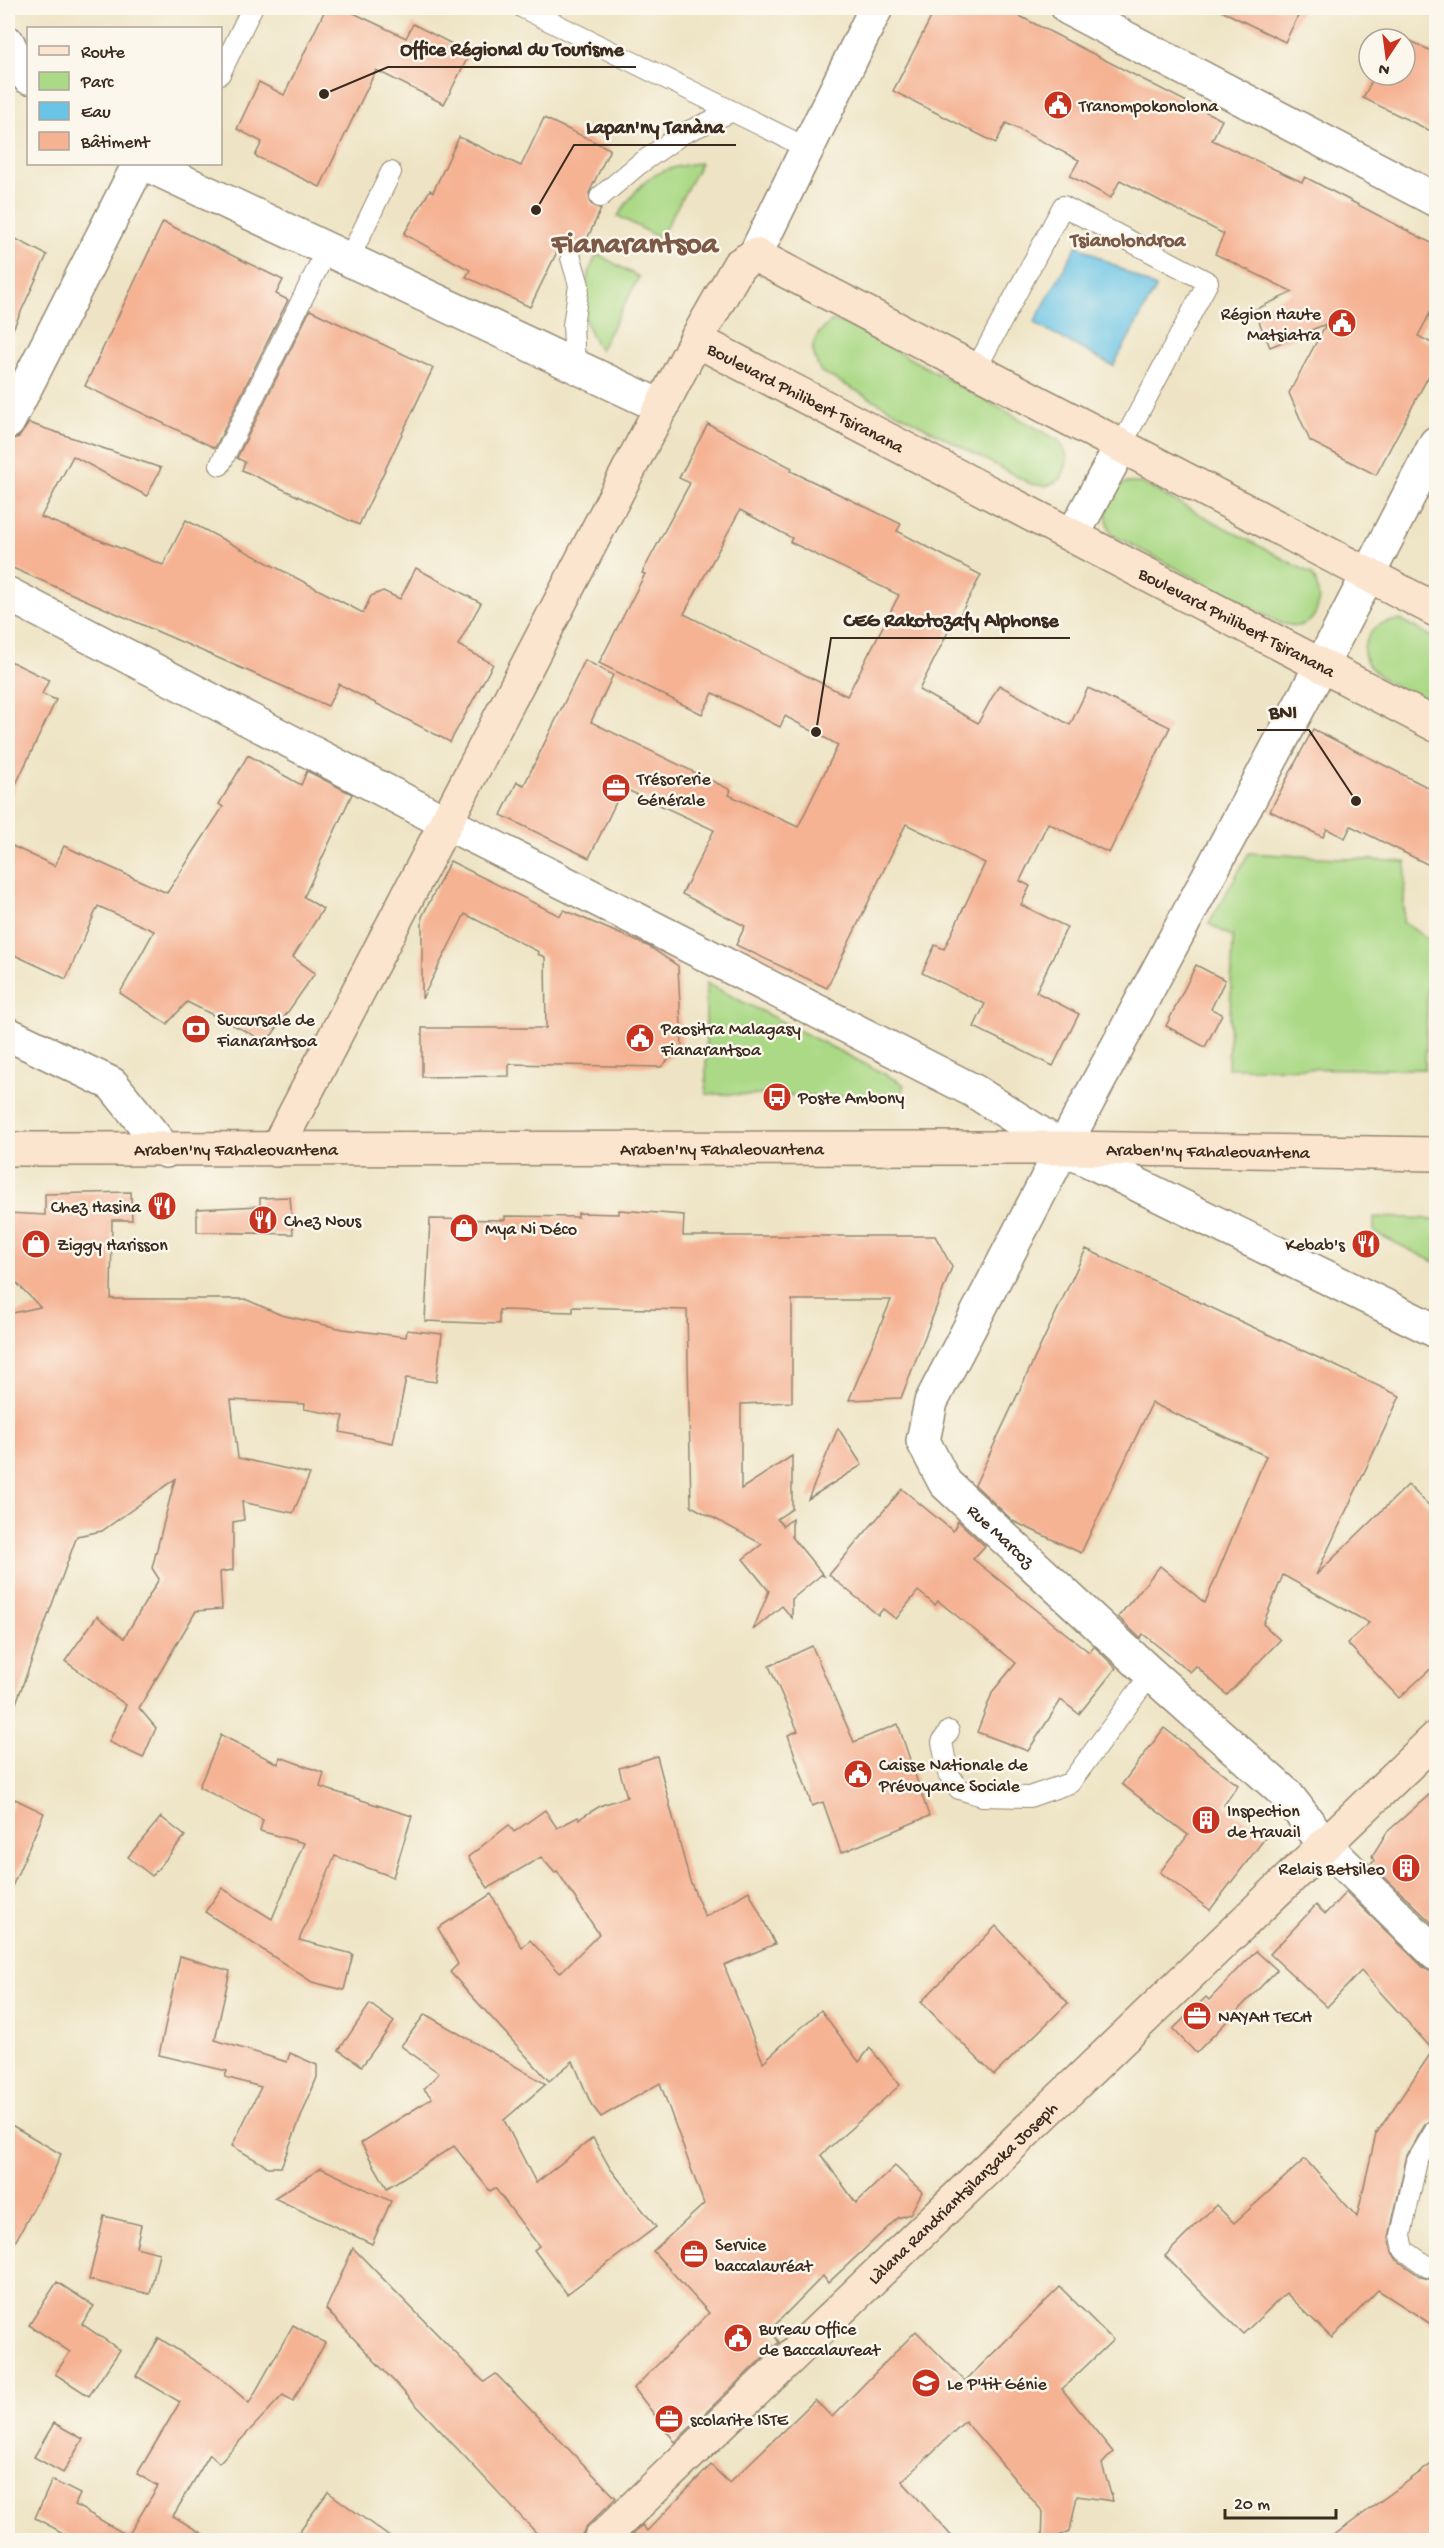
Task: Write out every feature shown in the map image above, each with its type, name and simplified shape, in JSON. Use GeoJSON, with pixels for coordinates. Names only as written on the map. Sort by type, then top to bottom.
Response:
{"type":"FeatureCollection","features":[{"type":"Feature","properties":{"kind":"street"},"geometry":{"type":"LineString","coordinates":[[876,8],[755,255],[1437,610]]}},
{"type":"Feature","properties":{"kind":"street"},"geometry":{"type":"LineString","coordinates":[[1068,8],[1437,200]]}},
{"type":"Feature","properties":{"kind":"street"},"geometry":{"type":"LineString","coordinates":[[8,43],[27,76]]}},
{"type":"Feature","properties":{"kind":"street"},"geometry":{"type":"LineString","coordinates":[[8,422],[138,165]]}},
{"type":"Feature","properties":{"kind":"street"},"geometry":{"type":"LineString","coordinates":[[165,168],[338,254],[662,407]]}},
{"type":"Feature","properties":{"kind":"street","name":"Boulevard Philibert Tsiranana"},"geometry":{"type":"LineString","coordinates":[[755,255],[739,265],[696,340],[1437,725]]}},
{"type":"Feature","properties":{"kind":"street"},"geometry":{"type":"LineString","coordinates":[[276,1150],[696,340]]}},
{"type":"Feature","properties":{"kind":"street","name":"Rue Marcoz"},"geometry":{"type":"LineString","coordinates":[[1437,442],[1367,573],[1322,664],[1063,1148],[931,1401],[923,1441],[945,1483],[1151,1674],[1287,1795],[1326,1846],[1437,1954]]}},
{"type":"Feature","properties":{"kind":"street"},"geometry":{"type":"LineString","coordinates":[[1073,535],[1121,446]]}},
{"type":"Feature","properties":{"kind":"street"},"geometry":{"type":"LineString","coordinates":[[8,594],[445,822],[974,1092],[1063,1148],[1437,1331]]}},
{"type":"Feature","properties":{"kind":"street"},"geometry":{"type":"LineString","coordinates":[[8,1034],[112,1084],[166,1151]]}},
{"type":"Feature","properties":{"kind":"street","name":"Araben'ny Fahaleovantena"},"geometry":{"type":"LineString","coordinates":[[8,1149],[166,1151],[1063,1148],[1437,1154]]}},
{"type":"Feature","properties":{"kind":"street","name":"Làlana Randriantsilanzaka Joseph"},"geometry":{"type":"LineString","coordinates":[[600,2541],[1437,1738]]}},
{"type":"Feature","properties":{"kind":"lane"},"geometry":{"type":"LineString","coordinates":[[222,70],[252,8]]}},
{"type":"Feature","properties":{"kind":"lane"},"geometry":{"type":"LineString","coordinates":[[523,8],[731,112],[807,147]]}},
{"type":"Feature","properties":{"kind":"lane"},"geometry":{"type":"LineString","coordinates":[[600,197],[638,165],[682,134],[731,112]]}},
{"type":"Feature","properties":{"kind":"lane"},"geometry":{"type":"LineString","coordinates":[[220,465],[338,254],[391,172]]}},
{"type":"Feature","properties":{"kind":"lane"},"geometry":{"type":"LineString","coordinates":[[976,369],[1063,206],[1208,282],[1121,446]]}},
{"type":"Feature","properties":{"kind":"lane"},"geometry":{"type":"LineString","coordinates":[[571,258],[579,285],[573,325],[575,366]]}},
{"type":"Feature","properties":{"kind":"lane"},"geometry":{"type":"LineString","coordinates":[[949,1731],[942,1742],[948,1773],[958,1789],[982,1796],[1029,1797],[1070,1783],[1151,1674]]}},
{"type":"Feature","properties":{"kind":"lane"},"geometry":{"type":"LineString","coordinates":[[1437,2129],[1417,2160],[1401,2235],[1404,2250],[1428,2267],[1437,2269]]}},
{"type":"Feature","properties":{"kind":"green space"},"geometry":{"type":"Polygon","coordinates":[[[701,163],[660,238],[618,216],[634,193],[652,177],[673,168],[701,163]]]}},
{"type":"Feature","properties":{"kind":"green space"},"geometry":{"type":"Polygon","coordinates":[[[597,254],[639,277],[600,350],[587,325],[583,303],[587,280],[597,254]]]}},
{"type":"Feature","properties":{"kind":"green space"},"geometry":{"type":"Polygon","coordinates":[[[832,321],[849,325],[1058,440],[1067,458],[1061,479],[1047,486],[1031,484],[821,372],[814,356],[813,344],[819,333],[832,321]]]}},
{"type":"Feature","properties":{"kind":"green space"},"geometry":{"type":"Polygon","coordinates":[[[1126,483],[1141,483],[1312,574],[1319,597],[1312,619],[1297,626],[1282,624],[1111,534],[1106,512],[1109,498],[1126,483]]]}},
{"type":"Feature","properties":{"kind":"green space"},"geometry":{"type":"Polygon","coordinates":[[[1401,620],[1436,639],[1436,706],[1386,681],[1367,662],[1364,651],[1367,639],[1373,630],[1381,624],[1401,620]]]}},
{"type":"Feature","properties":{"kind":"green space"},"geometry":{"type":"Polygon","coordinates":[[[1249,853],[1406,862],[1403,922],[1429,940],[1425,1069],[1228,1068],[1233,937],[1209,924],[1249,853]]]}},
{"type":"Feature","properties":{"kind":"green space"},"geometry":{"type":"Polygon","coordinates":[[[706,983],[898,1081],[904,1085],[902,1093],[898,1097],[706,1094],[706,983]]]}},
{"type":"Feature","properties":{"kind":"green space"},"geometry":{"type":"Polygon","coordinates":[[[1374,1217],[1436,1219],[1436,1263],[1374,1232],[1374,1217]]]}},
{"type":"Feature","properties":{"kind":"water"},"geometry":{"type":"Polygon","coordinates":[[[1077,245],[1156,288],[1113,366],[1034,323],[1077,245]]]}},
{"type":"Feature","properties":{"kind":"building"},"geometry":{"type":"Polygon","coordinates":[[[326,8],[343,8],[406,38],[413,24],[470,53],[444,104],[376,70],[320,187],[255,156],[262,142],[237,129],[259,82],[284,95],[326,8]]]}},
{"type":"Feature","properties":{"kind":"building"},"geometry":{"type":"Polygon","coordinates":[[[936,8],[1004,8],[1222,120],[1212,140],[1302,182],[1305,177],[1437,246],[1437,300],[1418,336],[1437,346],[1437,360],[1376,475],[1310,441],[1289,393],[1326,324],[1270,347],[1254,310],[1293,292],[1215,254],[1224,234],[1120,180],[1111,198],[1070,176],[1079,160],[1006,123],[996,143],[893,91],[936,8]]]}},
{"type":"Feature","properties":{"kind":"building"},"geometry":{"type":"Polygon","coordinates":[[[1216,8],[1302,8],[1285,42],[1216,8]]]}},
{"type":"Feature","properties":{"kind":"building"},"geometry":{"type":"Polygon","coordinates":[[[1417,44],[1437,54],[1437,134],[1363,98],[1369,87],[1417,87],[1417,44]]]}},
{"type":"Feature","properties":{"kind":"building"},"geometry":{"type":"Polygon","coordinates":[[[544,118],[610,149],[589,193],[591,204],[601,209],[581,252],[573,246],[567,247],[560,253],[557,252],[530,307],[466,277],[470,270],[404,234],[430,190],[433,192],[459,137],[521,166],[544,118]]]}},
{"type":"Feature","properties":{"kind":"building"},"geometry":{"type":"Polygon","coordinates":[[[163,222],[283,280],[276,294],[288,300],[215,448],[85,386],[163,222]]]}},
{"type":"Feature","properties":{"kind":"building"},"geometry":{"type":"Polygon","coordinates":[[[8,235],[47,255],[8,340],[8,235]]]}},
{"type":"Feature","properties":{"kind":"building"},"geometry":{"type":"Polygon","coordinates":[[[310,310],[433,368],[359,525],[242,470],[245,462],[237,458],[310,310]]]}},
{"type":"Feature","properties":{"kind":"building"},"geometry":{"type":"Polygon","coordinates":[[[29,423],[161,468],[147,496],[73,456],[41,517],[163,565],[186,520],[363,613],[371,596],[383,591],[400,599],[416,568],[481,603],[458,645],[493,664],[450,742],[339,684],[328,706],[8,566],[8,440],[19,437],[29,423]]]}},
{"type":"Feature","properties":{"kind":"building"},"geometry":{"type":"Polygon","coordinates":[[[708,424],[792,468],[791,471],[901,524],[897,531],[981,575],[952,630],[950,628],[919,690],[978,723],[999,685],[1070,725],[1088,688],[1170,727],[1109,853],[1048,823],[1020,881],[1030,886],[1021,905],[1067,927],[1036,992],[1079,1014],[1053,1066],[974,1027],[985,1004],[922,973],[935,945],[944,949],[985,863],[906,824],[827,988],[736,945],[745,926],[682,894],[714,830],[623,788],[589,858],[501,815],[517,782],[524,785],[585,660],[613,675],[591,722],[731,790],[729,795],[798,827],[838,745],[785,716],[780,727],[713,693],[702,714],[599,663],[645,574],[642,573],[690,483],[679,478],[708,424]],[[740,510],[684,614],[847,696],[899,595],[790,542],[792,538],[740,510]]]}},
{"type":"Feature","properties":{"kind":"building"},"geometry":{"type":"Polygon","coordinates":[[[8,660],[49,680],[42,694],[56,700],[8,801],[8,660]]]}},
{"type":"Feature","properties":{"kind":"building"},"geometry":{"type":"Polygon","coordinates":[[[1313,729],[1437,792],[1437,869],[1351,826],[1345,838],[1327,829],[1323,837],[1270,811],[1313,729]]]}},
{"type":"Feature","properties":{"kind":"building"},"geometry":{"type":"Polygon","coordinates":[[[248,755],[301,785],[307,771],[352,794],[304,897],[323,909],[293,957],[315,973],[267,1042],[187,1002],[167,1024],[120,993],[154,931],[98,906],[66,979],[8,952],[8,844],[55,866],[64,846],[167,893],[223,807],[219,804],[248,755]]]}},
{"type":"Feature","properties":{"kind":"building"},"geometry":{"type":"Polygon","coordinates":[[[450,861],[560,916],[564,910],[648,946],[678,966],[682,1046],[661,1067],[509,1064],[509,1076],[422,1077],[422,1028],[546,1028],[545,957],[465,914],[422,999],[422,917],[450,861]]]}},
{"type":"Feature","properties":{"kind":"building"},"geometry":{"type":"Polygon","coordinates":[[[1196,965],[1225,980],[1211,1009],[1222,1014],[1205,1047],[1166,1026],[1196,965]]]}},
{"type":"Feature","properties":{"kind":"building"},"geometry":{"type":"Polygon","coordinates":[[[131,1192],[132,1220],[112,1220],[111,1299],[245,1299],[281,1315],[343,1329],[406,1337],[407,1330],[442,1334],[436,1382],[406,1378],[393,1443],[340,1432],[344,1416],[304,1409],[305,1404],[231,1400],[238,1458],[310,1474],[293,1513],[242,1502],[244,1520],[233,1522],[233,1570],[220,1572],[222,1609],[196,1611],[139,1708],[156,1728],[143,1758],[109,1742],[126,1705],[65,1661],[97,1616],[124,1638],[159,1579],[152,1568],[175,1479],[102,1531],[77,1536],[11,1717],[8,1717],[8,1314],[40,1307],[8,1274],[8,1213],[45,1215],[45,1194],[131,1192]]]}},
{"type":"Feature","properties":{"kind":"building","name":"Chez Nous"},"geometry":{"type":"Polygon","coordinates":[[[290,1197],[293,1234],[197,1232],[197,1209],[260,1206],[260,1198],[290,1197]]]}},
{"type":"Feature","properties":{"kind":"building"},"geometry":{"type":"Polygon","coordinates":[[[619,1210],[684,1215],[683,1236],[935,1236],[952,1267],[901,1398],[849,1400],[891,1300],[792,1300],[792,1402],[741,1404],[741,1489],[792,1456],[792,1509],[777,1519],[783,1526],[792,1519],[792,1537],[824,1576],[821,1575],[792,1599],[792,1618],[782,1606],[753,1630],[769,1591],[743,1559],[762,1544],[691,1506],[687,1310],[573,1307],[573,1312],[499,1310],[499,1324],[425,1321],[430,1219],[505,1220],[505,1216],[578,1217],[578,1213],[619,1214],[619,1210]]]}},
{"type":"Feature","properties":{"kind":"building"},"geometry":{"type":"Polygon","coordinates":[[[1086,1249],[1400,1396],[1316,1575],[1408,1485],[1437,1513],[1437,1663],[1399,1698],[1347,1643],[1369,1623],[1283,1575],[1263,1624],[1280,1640],[1227,1695],[1196,1666],[1190,1672],[1143,1634],[1140,1638],[1118,1617],[1160,1566],[1205,1603],[1266,1456],[1152,1403],[1081,1553],[1013,1521],[975,1485],[1086,1249]]]}},
{"type":"Feature","properties":{"kind":"building"},"geometry":{"type":"Polygon","coordinates":[[[838,1428],[862,1465],[808,1499],[838,1428]]]}},
{"type":"Feature","properties":{"kind":"building"},"geometry":{"type":"Polygon","coordinates":[[[902,1489],[953,1531],[958,1521],[985,1546],[973,1559],[1089,1652],[1094,1646],[1116,1668],[1079,1714],[1061,1700],[1028,1751],[977,1732],[993,1691],[1016,1663],[938,1601],[935,1605],[918,1591],[896,1619],[883,1609],[878,1615],[829,1575],[902,1489]]]}},
{"type":"Feature","properties":{"kind":"building","name":"Caisse Nationale de Prévoyance Sociale"},"geometry":{"type":"Polygon","coordinates":[[[812,1646],[854,1742],[898,1724],[929,1816],[841,1853],[823,1802],[812,1806],[788,1735],[798,1731],[769,1666],[812,1646]]]}},
{"type":"Feature","properties":{"kind":"building","name":"Inspection de travail"},"geometry":{"type":"Polygon","coordinates":[[[1164,1728],[1238,1785],[1224,1805],[1266,1837],[1210,1910],[1160,1872],[1188,1835],[1122,1784],[1164,1728]]]}},
{"type":"Feature","properties":{"kind":"building"},"geometry":{"type":"Polygon","coordinates":[[[221,1735],[278,1764],[280,1757],[324,1773],[320,1787],[412,1816],[393,1877],[335,1856],[299,1940],[353,1954],[344,1990],[312,1982],[205,1912],[222,1888],[272,1919],[304,1843],[260,1831],[263,1820],[199,1787],[221,1735]]]}},
{"type":"Feature","properties":{"kind":"building"},"geometry":{"type":"Polygon","coordinates":[[[657,1756],[689,1878],[705,1917],[749,1891],[775,1944],[724,1965],[763,2062],[821,2010],[859,2062],[870,2048],[900,2085],[821,2155],[856,2203],[895,2166],[922,2192],[910,2214],[898,2218],[828,2283],[823,2276],[770,2330],[779,2342],[675,2442],[634,2388],[709,2313],[653,2251],[704,2204],[660,2083],[601,2117],[591,2104],[573,2061],[549,2081],[450,1972],[458,1964],[438,1928],[491,1894],[522,1948],[530,1940],[560,1973],[599,1934],[557,1871],[555,1873],[541,1857],[488,1888],[468,1857],[509,1825],[514,1832],[545,1810],[557,1828],[578,1817],[579,1819],[602,1805],[627,1797],[619,1768],[657,1756]]]}},
{"type":"Feature","properties":{"kind":"building","name":"Relais Betsileo"},"geometry":{"type":"Polygon","coordinates":[[[1437,1788],[1437,1928],[1371,1864],[1374,1861],[1372,1856],[1387,1832],[1437,1788]]]}},
{"type":"Feature","properties":{"kind":"building"},"geometry":{"type":"Polygon","coordinates":[[[15,1799],[44,1813],[8,1896],[8,1816],[15,1799]]]}},
{"type":"Feature","properties":{"kind":"building"},"geometry":{"type":"Polygon","coordinates":[[[161,1817],[185,1836],[152,1876],[128,1857],[161,1817]]]}},
{"type":"Feature","properties":{"kind":"building"},"geometry":{"type":"Polygon","coordinates":[[[1346,1892],[1423,1967],[1437,1972],[1437,2117],[1426,2123],[1407,2155],[1389,2237],[1392,2252],[1397,2260],[1421,2277],[1437,2281],[1437,2328],[1378,2290],[1332,2338],[1286,2293],[1243,2334],[1165,2256],[1216,2205],[1234,2223],[1305,2159],[1357,2217],[1376,2134],[1433,2050],[1361,1971],[1327,2007],[1270,1954],[1316,1905],[1325,1914],[1346,1892]]]}},
{"type":"Feature","properties":{"kind":"building"},"geometry":{"type":"Polygon","coordinates":[[[996,1926],[1068,2003],[994,2075],[921,2002],[996,1926]]]}},
{"type":"Feature","properties":{"kind":"building"},"geometry":{"type":"Polygon","coordinates":[[[1256,1951],[1277,1970],[1196,2053],[1173,2029],[1206,1997],[1209,2000],[1256,1951]]]}},
{"type":"Feature","properties":{"kind":"building"},"geometry":{"type":"Polygon","coordinates":[[[180,1956],[230,1971],[215,2040],[287,2062],[290,2053],[317,2065],[317,2077],[281,2167],[268,2167],[232,2146],[261,2087],[225,2077],[227,2071],[159,2055],[180,1956]]]}},
{"type":"Feature","properties":{"kind":"building"},"geometry":{"type":"Polygon","coordinates":[[[370,2004],[394,2022],[362,2066],[339,2050],[370,2004]]]}},
{"type":"Feature","properties":{"kind":"building"},"geometry":{"type":"Polygon","coordinates":[[[425,2014],[546,2084],[504,2120],[536,2183],[593,2138],[610,2168],[656,2227],[567,2294],[534,2250],[539,2246],[495,2188],[490,2191],[454,2146],[387,2188],[361,2143],[432,2098],[424,2089],[439,2073],[401,2046],[425,2014]]]}},
{"type":"Feature","properties":{"kind":"building"},"geometry":{"type":"Polygon","coordinates":[[[8,2123],[61,2154],[8,2255],[8,2123]]]}},
{"type":"Feature","properties":{"kind":"building"},"geometry":{"type":"Polygon","coordinates":[[[321,2168],[391,2201],[372,2244],[274,2198],[321,2168]]]}},
{"type":"Feature","properties":{"kind":"building"},"geometry":{"type":"Polygon","coordinates":[[[104,2216],[141,2225],[136,2247],[159,2253],[150,2294],[89,2280],[104,2216]]]}},
{"type":"Feature","properties":{"kind":"building"},"geometry":{"type":"Polygon","coordinates":[[[353,2248],[484,2382],[496,2374],[616,2498],[587,2526],[582,2534],[582,2541],[544,2541],[326,2309],[353,2248]]]}},
{"type":"Feature","properties":{"kind":"building"},"geometry":{"type":"Polygon","coordinates":[[[57,2282],[94,2306],[82,2324],[120,2350],[89,2396],[55,2374],[70,2352],[29,2325],[57,2282]]]}},
{"type":"Feature","properties":{"kind":"building"},"geometry":{"type":"Polygon","coordinates":[[[1060,2287],[1113,2340],[1062,2389],[1113,2452],[1102,2464],[1113,2501],[1077,2496],[1070,2531],[1048,2541],[1042,2541],[1043,2512],[965,2421],[902,2481],[956,2541],[627,2541],[642,2525],[647,2531],[711,2465],[729,2483],[815,2400],[832,2417],[916,2331],[965,2381],[1060,2287]]]}},
{"type":"Feature","properties":{"kind":"building"},"geometry":{"type":"Polygon","coordinates":[[[293,2325],[325,2343],[293,2401],[283,2395],[219,2463],[210,2454],[173,2516],[214,2541],[78,2541],[35,2518],[52,2480],[80,2494],[75,2505],[128,2536],[158,2486],[137,2474],[180,2402],[136,2376],[159,2338],[217,2375],[249,2403],[293,2325]]]}},
{"type":"Feature","properties":{"kind":"building"},"geometry":{"type":"Polygon","coordinates":[[[54,2423],[83,2439],[63,2473],[34,2457],[54,2423]]]}},
{"type":"Feature","properties":{"kind":"building"},"geometry":{"type":"Polygon","coordinates":[[[1437,2460],[1437,2541],[1326,2541],[1437,2460]]]}},
{"type":"Feature","properties":{"kind":"building"},"geometry":{"type":"Polygon","coordinates":[[[328,2492],[395,2541],[292,2541],[328,2492]]]}},
{"type":"Feature","properties":{"kind":"place","name":"Office Régional du Tourisme"},"geometry":{"type":"Point","coordinates":[324,94]}},
{"type":"Feature","properties":{"kind":"place","name":"Tranompokonolona"},"geometry":{"type":"Point","coordinates":[1058,105]}},
{"type":"Feature","properties":{"kind":"place","name":"Lapan'ny Tanàna"},"geometry":{"type":"Point","coordinates":[536,210]}},
{"type":"Feature","properties":{"kind":"place","name":"Région Haute Matsiatra"},"geometry":{"type":"Point","coordinates":[1342,323]}},
{"type":"Feature","properties":{"kind":"place","name":"CEG Rakotozafy Alphonse"},"geometry":{"type":"Point","coordinates":[816,732]}},
{"type":"Feature","properties":{"kind":"place","name":"Trésorerie Générale"},"geometry":{"type":"Point","coordinates":[616,788]}},
{"type":"Feature","properties":{"kind":"place","name":"BNI"},"geometry":{"type":"Point","coordinates":[1356,801]}},
{"type":"Feature","properties":{"kind":"place","name":"Succursale de Fianarantsoa"},"geometry":{"type":"Point","coordinates":[196,1029]}},
{"type":"Feature","properties":{"kind":"place","name":"Paositra Malagasy Fianarantsoa"},"geometry":{"type":"Point","coordinates":[640,1038]}},
{"type":"Feature","properties":{"kind":"place","name":"Poste Ambony"},"geometry":{"type":"Point","coordinates":[777,1097]}},
{"type":"Feature","properties":{"kind":"place","name":"Chez Hasina"},"geometry":{"type":"Point","coordinates":[162,1206]}},
{"type":"Feature","properties":{"kind":"place","name":"Chez Nous"},"geometry":{"type":"Point","coordinates":[263,1220]}},
{"type":"Feature","properties":{"kind":"place","name":"Mya Ni Déco"},"geometry":{"type":"Point","coordinates":[464,1228]}},
{"type":"Feature","properties":{"kind":"place","name":"Ziggy Harisson"},"geometry":{"type":"Point","coordinates":[36,1244]}},
{"type":"Feature","properties":{"kind":"place","name":"Kebab's"},"geometry":{"type":"Point","coordinates":[1366,1244]}},
{"type":"Feature","properties":{"kind":"place","name":"Caisse Nationale de Prévoyance Sociale"},"geometry":{"type":"Point","coordinates":[858,1774]}},
{"type":"Feature","properties":{"kind":"place","name":"Inspection de travail"},"geometry":{"type":"Point","coordinates":[1206,1820]}},
{"type":"Feature","properties":{"kind":"place","name":"Relais Betsileo"},"geometry":{"type":"Point","coordinates":[1406,1868]}},
{"type":"Feature","properties":{"kind":"place","name":"NAYAH TECH"},"geometry":{"type":"Point","coordinates":[1197,2016]}},
{"type":"Feature","properties":{"kind":"place","name":"Service baccalauréat"},"geometry":{"type":"Point","coordinates":[694,2254]}},
{"type":"Feature","properties":{"kind":"place","name":"Bureau Office de Baccalaureat"},"geometry":{"type":"Point","coordinates":[738,2338]}},
{"type":"Feature","properties":{"kind":"place","name":"Le P'tit Génie"},"geometry":{"type":"Point","coordinates":[926,2383]}},
{"type":"Feature","properties":{"kind":"place","name":"scolarite ISTE"},"geometry":{"type":"Point","coordinates":[669,2419]}},
{"type":"Feature","properties":{"kind":"district","name":"Tsianolondroa"},"geometry":{"type":"Point","coordinates":[1128,239]}},
{"type":"Feature","properties":{"kind":"district","name":"Fianarantsoa"},"geometry":{"type":"Point","coordinates":[635,242]}}]}
